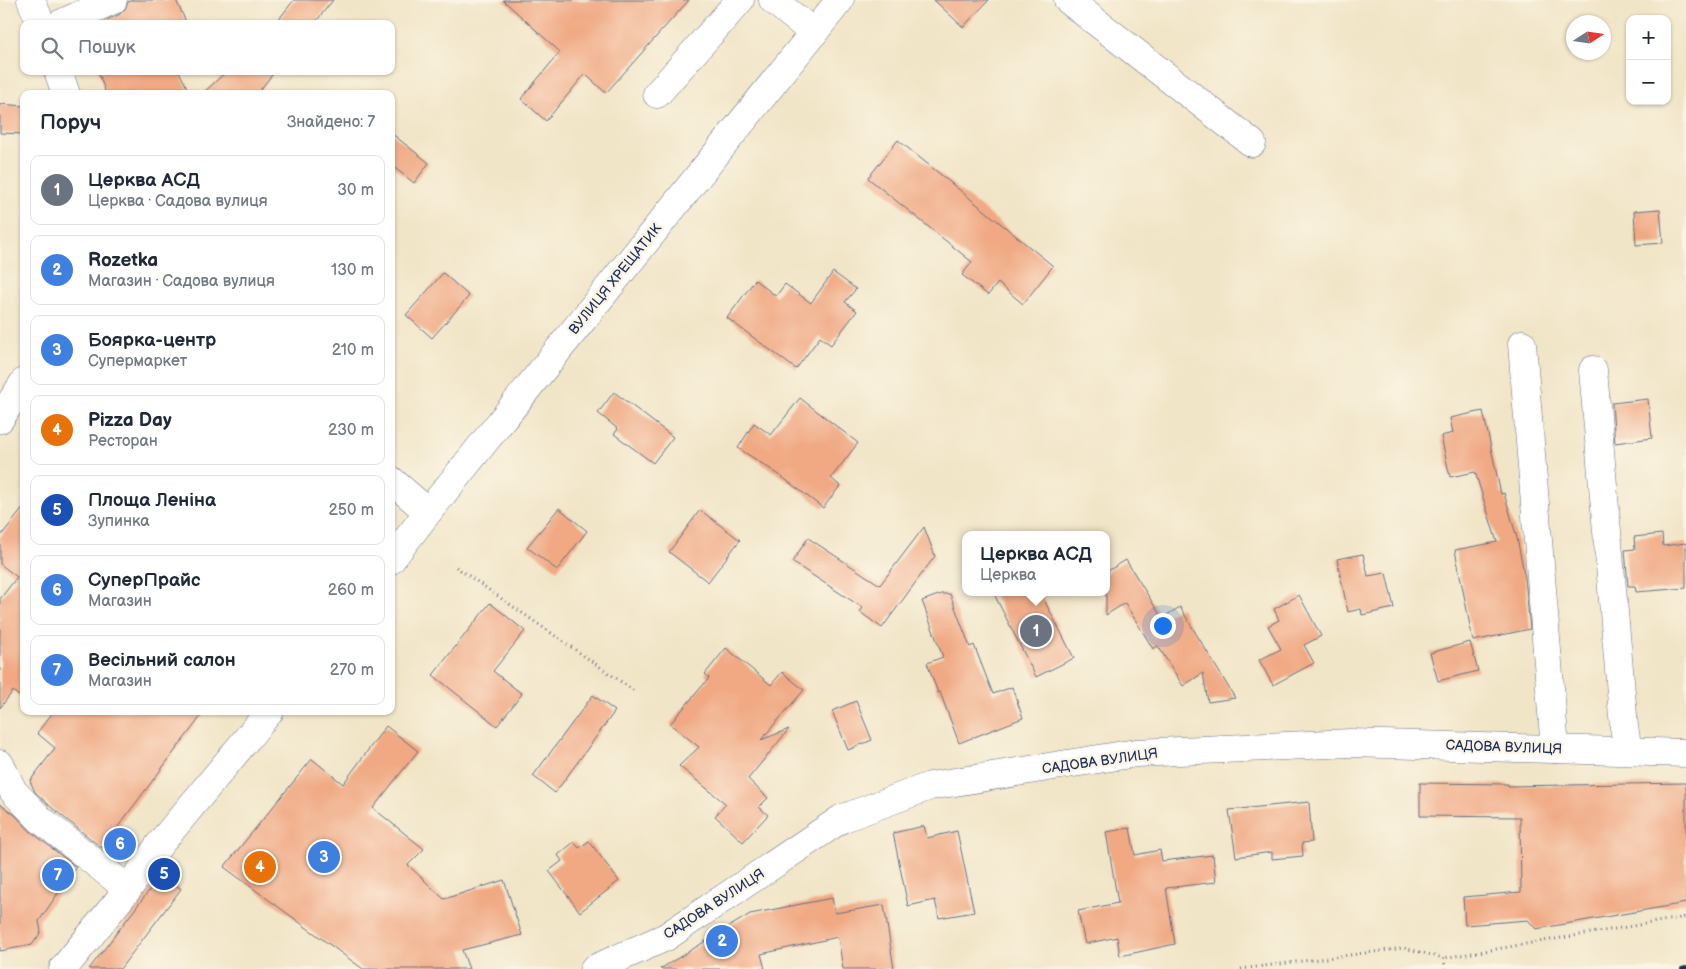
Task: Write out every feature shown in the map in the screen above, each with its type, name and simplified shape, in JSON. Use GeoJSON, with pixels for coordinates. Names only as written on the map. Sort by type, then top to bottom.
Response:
{"type":"FeatureCollection","features":[{"type":"Feature","properties":{"kind":"street"},"geometry":{"type":"LineString","coordinates":[[31,0],[39,20]]}},
{"type":"Feature","properties":{"kind":"street"},"geometry":{"type":"LineString","coordinates":[[69,20],[113,0]]}},
{"type":"Feature","properties":{"kind":"street"},"geometry":{"type":"LineString","coordinates":[[657,94],[740,0]]}},
{"type":"Feature","properties":{"kind":"street"},"geometry":{"type":"LineString","coordinates":[[773,0],[814,33]]}},
{"type":"Feature","properties":{"kind":"street","name":"ВУЛИЦЯ ХРЕЩАТИК"},"geometry":{"type":"LineString","coordinates":[[395,555],[840,0]]}},
{"type":"Feature","properties":{"kind":"street"},"geometry":{"type":"LineString","coordinates":[[1068,0],[1252,143]]}},
{"type":"Feature","properties":{"kind":"street"},"geometry":{"type":"LineString","coordinates":[[59,75],[65,90]]}},
{"type":"Feature","properties":{"kind":"street"},"geometry":{"type":"LineString","coordinates":[[1522,344],[1555,749]]}},
{"type":"Feature","properties":{"kind":"street"},"geometry":{"type":"LineString","coordinates":[[1593,370],[1624,727],[1628,750]]}},
{"type":"Feature","properties":{"kind":"street"},"geometry":{"type":"LineString","coordinates":[[0,419],[20,388]]}},
{"type":"Feature","properties":{"kind":"street"},"geometry":{"type":"LineString","coordinates":[[395,483],[428,512]]}},
{"type":"Feature","properties":{"kind":"street"},"geometry":{"type":"LineString","coordinates":[[63,969],[128,889],[160,845],[267,715]]}},
{"type":"Feature","properties":{"kind":"street","name":"САДОВА ВУЛИЦЯ"},"geometry":{"type":"LineString","coordinates":[[594,969],[630,962],[841,819],[930,786],[1136,753],[1351,743],[1686,753]]}},
{"type":"Feature","properties":{"kind":"street"},"geometry":{"type":"LineString","coordinates":[[0,764],[14,791],[40,819],[128,889]]}},
{"type":"Feature","properties":{"kind":"path"},"geometry":{"type":"LineString","coordinates":[[456,568],[636,692]]}},
{"type":"Feature","properties":{"kind":"path"},"geometry":{"type":"LineString","coordinates":[[1241,969],[1404,948],[1443,958],[1686,918]]}},
{"type":"Feature","properties":{"kind":"path"},"geometry":{"type":"LineString","coordinates":[[1443,958],[1446,969]]}},
{"type":"Feature","properties":{"kind":"building"},"geometry":{"type":"Polygon","coordinates":[[[133,0],[176,0],[185,20],[107,20],[120,14],[128,2],[133,0]]]}},
{"type":"Feature","properties":{"kind":"building"},"geometry":{"type":"Polygon","coordinates":[[[294,0],[333,0],[317,20],[278,20],[294,0]]]}},
{"type":"Feature","properties":{"kind":"building"},"geometry":{"type":"Polygon","coordinates":[[[503,0],[689,0],[606,93],[585,74],[546,121],[521,99],[560,52],[503,0]]]}},
{"type":"Feature","properties":{"kind":"building"},"geometry":{"type":"Polygon","coordinates":[[[934,0],[989,0],[963,27],[934,0]]]}},
{"type":"Feature","properties":{"kind":"building"},"geometry":{"type":"Polygon","coordinates":[[[99,75],[181,75],[188,90],[105,90],[99,75]]]}},
{"type":"Feature","properties":{"kind":"building"},"geometry":{"type":"Polygon","coordinates":[[[223,75],[272,75],[260,90],[206,90],[223,75]]]}},
{"type":"Feature","properties":{"kind":"building"},"geometry":{"type":"Polygon","coordinates":[[[0,104],[20,106],[20,134],[0,133],[0,104]]]}},
{"type":"Feature","properties":{"kind":"building"},"geometry":{"type":"Polygon","coordinates":[[[395,136],[429,163],[414,183],[395,168],[395,136]]]}},
{"type":"Feature","properties":{"kind":"building"},"geometry":{"type":"Polygon","coordinates":[[[898,140],[1053,266],[1023,304],[998,283],[988,295],[962,275],[972,262],[868,178],[898,140]]]}},
{"type":"Feature","properties":{"kind":"building"},"geometry":{"type":"Polygon","coordinates":[[[1660,209],[1663,243],[1636,245],[1634,211],[1660,209]]]}},
{"type":"Feature","properties":{"kind":"building"},"geometry":{"type":"Polygon","coordinates":[[[833,272],[856,289],[845,302],[857,311],[831,345],[820,337],[796,369],[727,318],[755,280],[776,296],[785,284],[811,303],[833,272]]]}},
{"type":"Feature","properties":{"kind":"building"},"geometry":{"type":"Polygon","coordinates":[[[443,273],[469,296],[432,338],[406,315],[443,273]]]}},
{"type":"Feature","properties":{"kind":"building"},"geometry":{"type":"Polygon","coordinates":[[[614,392],[673,437],[653,463],[614,434],[618,429],[598,413],[614,392]]]}},
{"type":"Feature","properties":{"kind":"building"},"geometry":{"type":"Polygon","coordinates":[[[800,398],[858,443],[831,478],[840,486],[823,508],[778,474],[738,448],[754,423],[771,435],[800,398]]]}},
{"type":"Feature","properties":{"kind":"building"},"geometry":{"type":"Polygon","coordinates":[[[1648,399],[1652,438],[1615,443],[1612,403],[1648,399]]]}},
{"type":"Feature","properties":{"kind":"building"},"geometry":{"type":"Polygon","coordinates":[[[1483,411],[1501,494],[1504,493],[1517,538],[1525,578],[1530,629],[1473,641],[1455,550],[1497,542],[1475,472],[1450,477],[1441,436],[1453,433],[1450,418],[1483,411]]]}},
{"type":"Feature","properties":{"kind":"building"},"geometry":{"type":"Polygon","coordinates":[[[559,508],[587,531],[557,570],[527,547],[559,508]]]}},
{"type":"Feature","properties":{"kind":"building"},"geometry":{"type":"Polygon","coordinates":[[[700,510],[740,540],[708,582],[669,552],[700,510]]]}},
{"type":"Feature","properties":{"kind":"building"},"geometry":{"type":"Polygon","coordinates":[[[20,512],[20,697],[13,691],[0,708],[0,599],[17,577],[0,564],[0,537],[20,512]]]}},
{"type":"Feature","properties":{"kind":"building"},"geometry":{"type":"Polygon","coordinates":[[[924,527],[935,556],[882,628],[860,612],[863,608],[792,562],[808,538],[880,585],[924,527]]]}},
{"type":"Feature","properties":{"kind":"building"},"geometry":{"type":"Polygon","coordinates":[[[1662,534],[1663,546],[1686,543],[1686,588],[1636,592],[1635,586],[1628,586],[1625,550],[1635,549],[1634,537],[1662,534]]]}},
{"type":"Feature","properties":{"kind":"building"},"geometry":{"type":"Polygon","coordinates":[[[1363,554],[1368,576],[1386,573],[1394,608],[1362,615],[1361,609],[1348,612],[1337,559],[1363,554]]]}},
{"type":"Feature","properties":{"kind":"building"},"geometry":{"type":"Polygon","coordinates":[[[1126,560],[1162,618],[1180,607],[1235,698],[1208,702],[1203,673],[1183,686],[1158,646],[1153,649],[1125,603],[1106,615],[1106,596],[1110,596],[1110,570],[1126,560]]]}},
{"type":"Feature","properties":{"kind":"building"},"geometry":{"type":"Polygon","coordinates":[[[941,594],[950,594],[970,647],[974,645],[993,694],[1012,687],[1023,718],[959,743],[927,663],[943,657],[922,601],[941,594]]]}},
{"type":"Feature","properties":{"kind":"building"},"geometry":{"type":"Polygon","coordinates":[[[1299,595],[1321,636],[1304,645],[1314,663],[1273,685],[1259,660],[1281,649],[1268,626],[1279,620],[1274,609],[1299,595]]]}},
{"type":"Feature","properties":{"kind":"building"},"geometry":{"type":"Polygon","coordinates":[[[995,596],[1042,596],[1074,658],[1036,677],[995,596]]]}},
{"type":"Feature","properties":{"kind":"building"},"geometry":{"type":"Polygon","coordinates":[[[490,603],[525,631],[493,671],[522,694],[497,726],[433,675],[490,603]]]}},
{"type":"Feature","properties":{"kind":"building"},"geometry":{"type":"Polygon","coordinates":[[[1470,642],[1478,671],[1438,681],[1430,653],[1470,642]]]}},
{"type":"Feature","properties":{"kind":"building"},"geometry":{"type":"Polygon","coordinates":[[[726,648],[771,685],[782,672],[804,690],[761,740],[789,729],[748,779],[768,798],[759,807],[768,815],[743,842],[715,816],[726,804],[679,766],[699,747],[670,724],[709,678],[705,674],[726,648]]]}},
{"type":"Feature","properties":{"kind":"building"},"geometry":{"type":"Polygon","coordinates":[[[593,695],[615,711],[555,793],[533,776],[593,695]]]}},
{"type":"Feature","properties":{"kind":"building"},"geometry":{"type":"Polygon","coordinates":[[[856,701],[872,740],[848,750],[832,711],[856,701]]]}},
{"type":"Feature","properties":{"kind":"building"},"geometry":{"type":"Polygon","coordinates":[[[51,715],[202,715],[102,848],[35,792],[30,781],[55,748],[37,733],[51,715]]]}},
{"type":"Feature","properties":{"kind":"building"},"geometry":{"type":"Polygon","coordinates":[[[386,726],[418,751],[373,808],[424,849],[408,865],[444,899],[504,880],[522,935],[462,950],[469,969],[363,969],[224,867],[312,759],[343,784],[386,726]]]}},
{"type":"Feature","properties":{"kind":"building"},"geometry":{"type":"Polygon","coordinates":[[[1420,783],[1508,784],[1508,786],[1686,783],[1686,903],[1536,929],[1528,920],[1465,925],[1463,897],[1521,892],[1520,817],[1420,816],[1420,783]]]}},
{"type":"Feature","properties":{"kind":"building"},"geometry":{"type":"Polygon","coordinates":[[[1309,802],[1312,842],[1302,843],[1303,856],[1272,859],[1272,852],[1236,857],[1229,810],[1309,802]]]}},
{"type":"Feature","properties":{"kind":"building"},"geometry":{"type":"Polygon","coordinates":[[[0,804],[15,815],[30,831],[76,867],[39,921],[41,932],[32,945],[0,951],[0,804]]]}},
{"type":"Feature","properties":{"kind":"building"},"geometry":{"type":"Polygon","coordinates":[[[924,826],[927,838],[957,831],[974,912],[939,918],[935,900],[908,906],[893,833],[924,826]]]}},
{"type":"Feature","properties":{"kind":"building"},"geometry":{"type":"Polygon","coordinates":[[[1130,828],[1135,855],[1160,850],[1162,861],[1213,855],[1216,882],[1166,888],[1175,944],[1120,956],[1117,937],[1085,944],[1078,911],[1118,903],[1106,832],[1130,828]]]}},
{"type":"Feature","properties":{"kind":"building"},"geometry":{"type":"Polygon","coordinates":[[[589,841],[619,881],[580,912],[549,871],[562,861],[558,855],[574,842],[579,848],[589,841]]]}},
{"type":"Feature","properties":{"kind":"building"},"geometry":{"type":"Polygon","coordinates":[[[161,875],[181,889],[120,969],[89,969],[161,875]]]}},
{"type":"Feature","properties":{"kind":"building"},"geometry":{"type":"Polygon","coordinates":[[[832,898],[835,913],[884,905],[894,969],[843,969],[838,937],[761,954],[765,969],[660,969],[750,914],[832,898]]]}},
{"type":"Feature","properties":{"kind":"railway"},"geometry":{"type":"LineString","coordinates":[[1682,969],[1686,968]]}},
{"type":"Feature","properties":{"kind":"place","name":"Церква АСД"},"geometry":{"type":"Point","coordinates":[1036,631]}},
{"type":"Feature","properties":{"kind":"place","name":"СуперПрайс"},"geometry":{"type":"Point","coordinates":[120,844]}},
{"type":"Feature","properties":{"kind":"place","name":"Боярка-центр"},"geometry":{"type":"Point","coordinates":[324,857]}},
{"type":"Feature","properties":{"kind":"place","name":"Pizza Day"},"geometry":{"type":"Point","coordinates":[260,867]}},
{"type":"Feature","properties":{"kind":"place","name":"Площа Леніна"},"geometry":{"type":"Point","coordinates":[164,874]}},
{"type":"Feature","properties":{"kind":"place","name":"Весільний салон"},"geometry":{"type":"Point","coordinates":[58,875]}},
{"type":"Feature","properties":{"kind":"place","name":"Rozetka"},"geometry":{"type":"Point","coordinates":[722,941]}}]}
